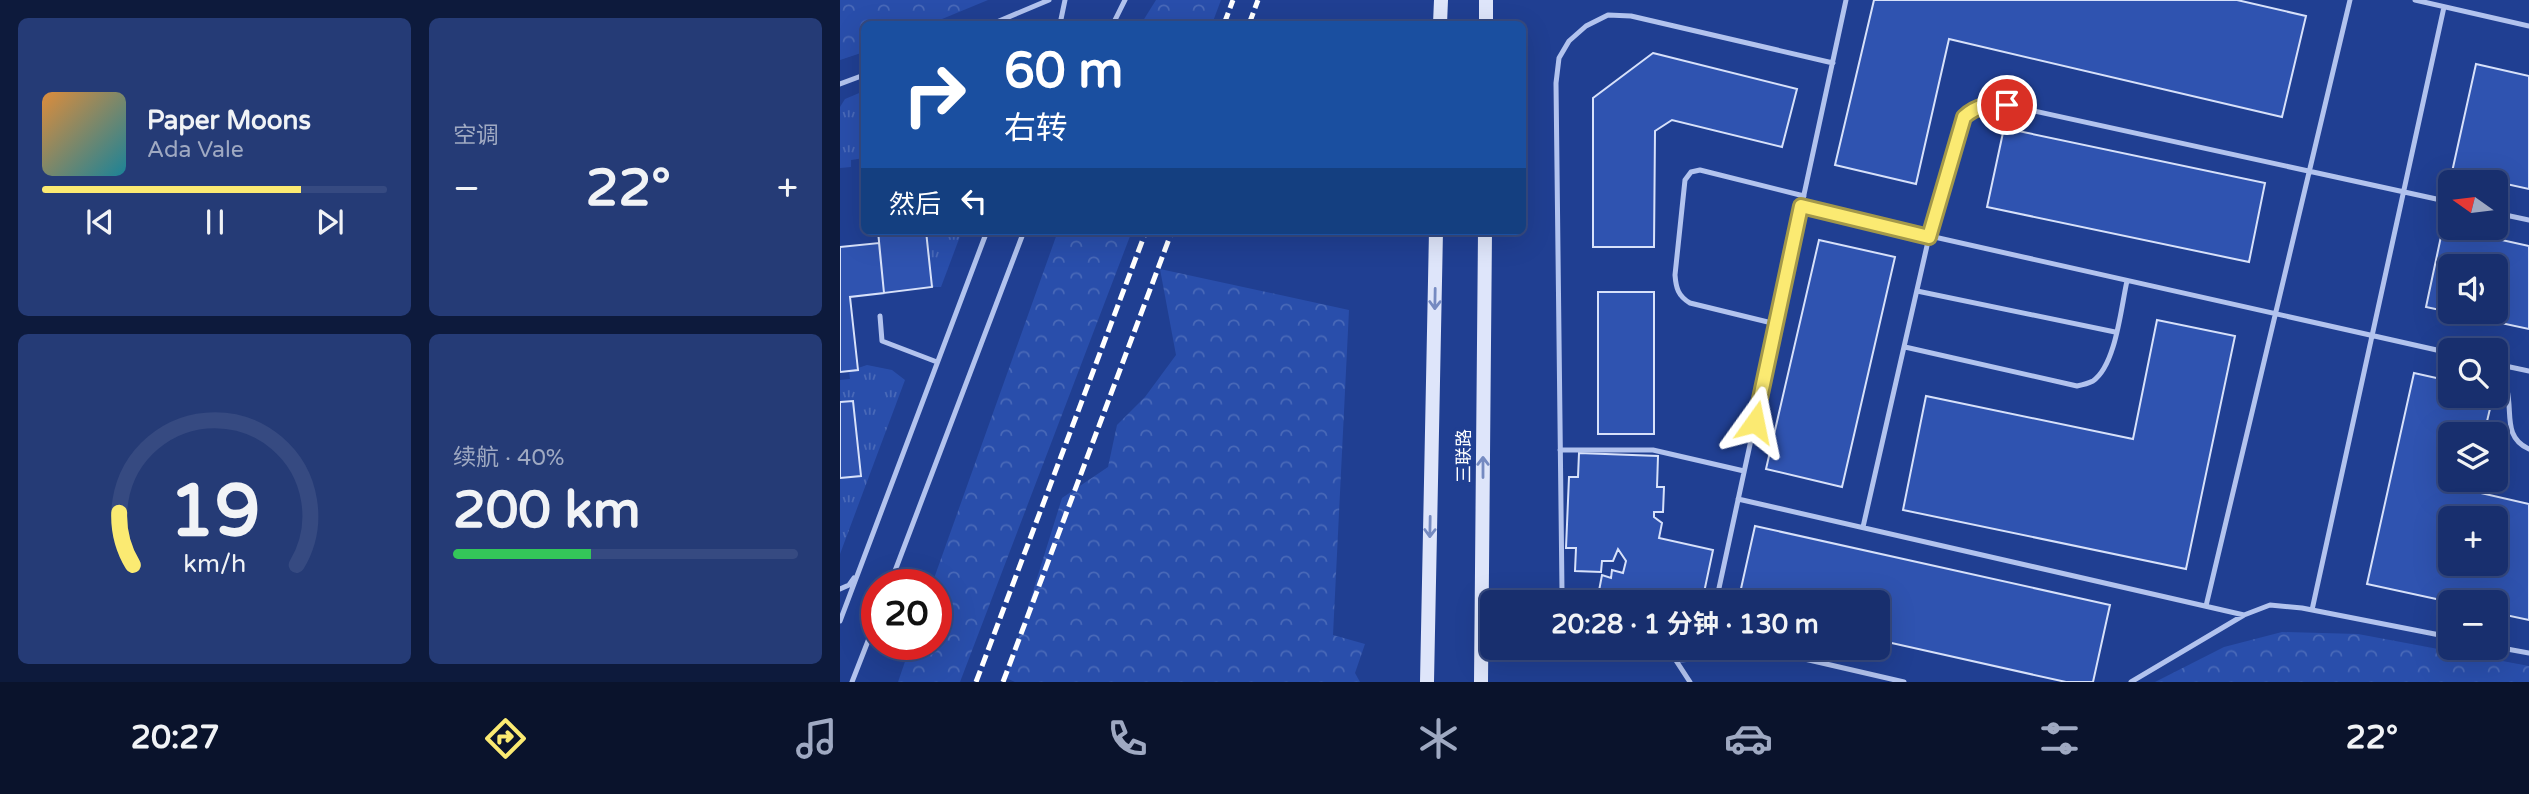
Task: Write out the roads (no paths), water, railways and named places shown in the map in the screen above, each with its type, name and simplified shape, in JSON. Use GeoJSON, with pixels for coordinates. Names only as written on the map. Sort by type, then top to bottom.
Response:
{"type":"FeatureCollection","features":[{"type":"Feature","properties":{"kind":"street"},"geometry":{"type":"LineString","coordinates":[[1440,21],[1441,0]]}},
{"type":"Feature","properties":{"kind":"street"},"geometry":{"type":"LineString","coordinates":[[1486,0],[1486,21]]}},
{"type":"Feature","properties":{"kind":"street"},"geometry":{"type":"LineString","coordinates":[[1427,682],[1436,235]]}},
{"type":"Feature","properties":{"kind":"street","name":"三联路"},"geometry":{"type":"LineString","coordinates":[[1481,682],[1485,235]]}},
{"type":"Feature","properties":{"kind":"lane"},"geometry":{"type":"LineString","coordinates":[[999,21],[1049,0]]}},
{"type":"Feature","properties":{"kind":"lane"},"geometry":{"type":"LineString","coordinates":[[1061,21],[1065,0]]}},
{"type":"Feature","properties":{"kind":"lane"},"geometry":{"type":"LineString","coordinates":[[1114,21],[1125,0]]}},
{"type":"Feature","properties":{"kind":"lane"},"geometry":{"type":"LineString","coordinates":[[1719,590],[1846,0]]}},
{"type":"Feature","properties":{"kind":"lane"},"geometry":{"type":"LineString","coordinates":[[2206,606],[2350,0]]}},
{"type":"Feature","properties":{"kind":"lane"},"geometry":{"type":"LineString","coordinates":[[2415,0],[2529,26]]}},
{"type":"Feature","properties":{"kind":"lane"},"geometry":{"type":"LineString","coordinates":[[2312,610],[2444,7]]}},
{"type":"Feature","properties":{"kind":"lane"},"geometry":{"type":"LineString","coordinates":[[1562,590],[1556,83],[1559,58],[1569,41],[1586,26],[1608,15],[1631,16],[1833,63]]}},
{"type":"Feature","properties":{"kind":"lane"},"geometry":{"type":"LineString","coordinates":[[840,84],[861,76]]}},
{"type":"Feature","properties":{"kind":"lane"},"geometry":{"type":"LineString","coordinates":[[1863,527],[1929,237],[1964,117],[1972,110],[1987,104],[2007,105],[2438,199]]}},
{"type":"Feature","properties":{"kind":"lane"},"geometry":{"type":"LineString","coordinates":[[1776,324],[1690,303],[1680,297],[1675,285],[1675,275],[1685,180],[1691,172],[1700,170],[1804,196]]}},
{"type":"Feature","properties":{"kind":"lane"},"geometry":{"type":"LineString","coordinates":[[1801,206],[2438,350]]}},
{"type":"Feature","properties":{"kind":"lane"},"geometry":{"type":"LineString","coordinates":[[2508,216],[2529,220]]}},
{"type":"Feature","properties":{"kind":"lane"},"geometry":{"type":"LineString","coordinates":[[840,621],[985,235]]}},
{"type":"Feature","properties":{"kind":"lane"},"geometry":{"type":"LineString","coordinates":[[896,569],[1022,235]]}},
{"type":"Feature","properties":{"kind":"lane"},"geometry":{"type":"LineString","coordinates":[[1905,347],[2077,386],[2092,382],[2104,370],[2110,358],[2127,281]]}},
{"type":"Feature","properties":{"kind":"lane"},"geometry":{"type":"LineString","coordinates":[[1917,291],[2115,332]]}},
{"type":"Feature","properties":{"kind":"lane"},"geometry":{"type":"LineString","coordinates":[[880,316],[882,341],[937,362]]}},
{"type":"Feature","properties":{"kind":"lane"},"geometry":{"type":"LineString","coordinates":[[2508,368],[2529,371]]}},
{"type":"Feature","properties":{"kind":"lane"},"geometry":{"type":"LineString","coordinates":[[2508,401],[2512,435],[2519,445],[2529,449]]}},
{"type":"Feature","properties":{"kind":"lane"},"geometry":{"type":"LineString","coordinates":[[1560,450],[1653,450],[1744,471]]}},
{"type":"Feature","properties":{"kind":"lane"},"geometry":{"type":"LineString","coordinates":[[1738,499],[2245,615]]}},
{"type":"Feature","properties":{"kind":"lane"},"geometry":{"type":"LineString","coordinates":[[840,589],[849,585],[858,573]]}},
{"type":"Feature","properties":{"kind":"lane"},"geometry":{"type":"LineString","coordinates":[[2131,682],[2245,615],[2270,605],[2312,610],[2438,635]]}},
{"type":"Feature","properties":{"kind":"lane"},"geometry":{"type":"LineString","coordinates":[[2508,649],[2529,653]]}},
{"type":"Feature","properties":{"kind":"lane"},"geometry":{"type":"LineString","coordinates":[[852,682],[861,659]]}},
{"type":"Feature","properties":{"kind":"lane"},"geometry":{"type":"LineString","coordinates":[[1676,660],[1690,682]]}},
{"type":"Feature","properties":{"kind":"lane"},"geometry":{"type":"LineString","coordinates":[[1809,660],[1904,682]]}},
{"type":"Feature","properties":{"kind":"railway"},"geometry":{"type":"LineString","coordinates":[[1225,21],[1233,0]]}},
{"type":"Feature","properties":{"kind":"railway"},"geometry":{"type":"LineString","coordinates":[[1250,21],[1258,0]]}},
{"type":"Feature","properties":{"kind":"railway"},"geometry":{"type":"LineString","coordinates":[[976,682],[1144,235]]}},
{"type":"Feature","properties":{"kind":"railway"},"geometry":{"type":"LineString","coordinates":[[1003,682],[1171,235]]}}]}
